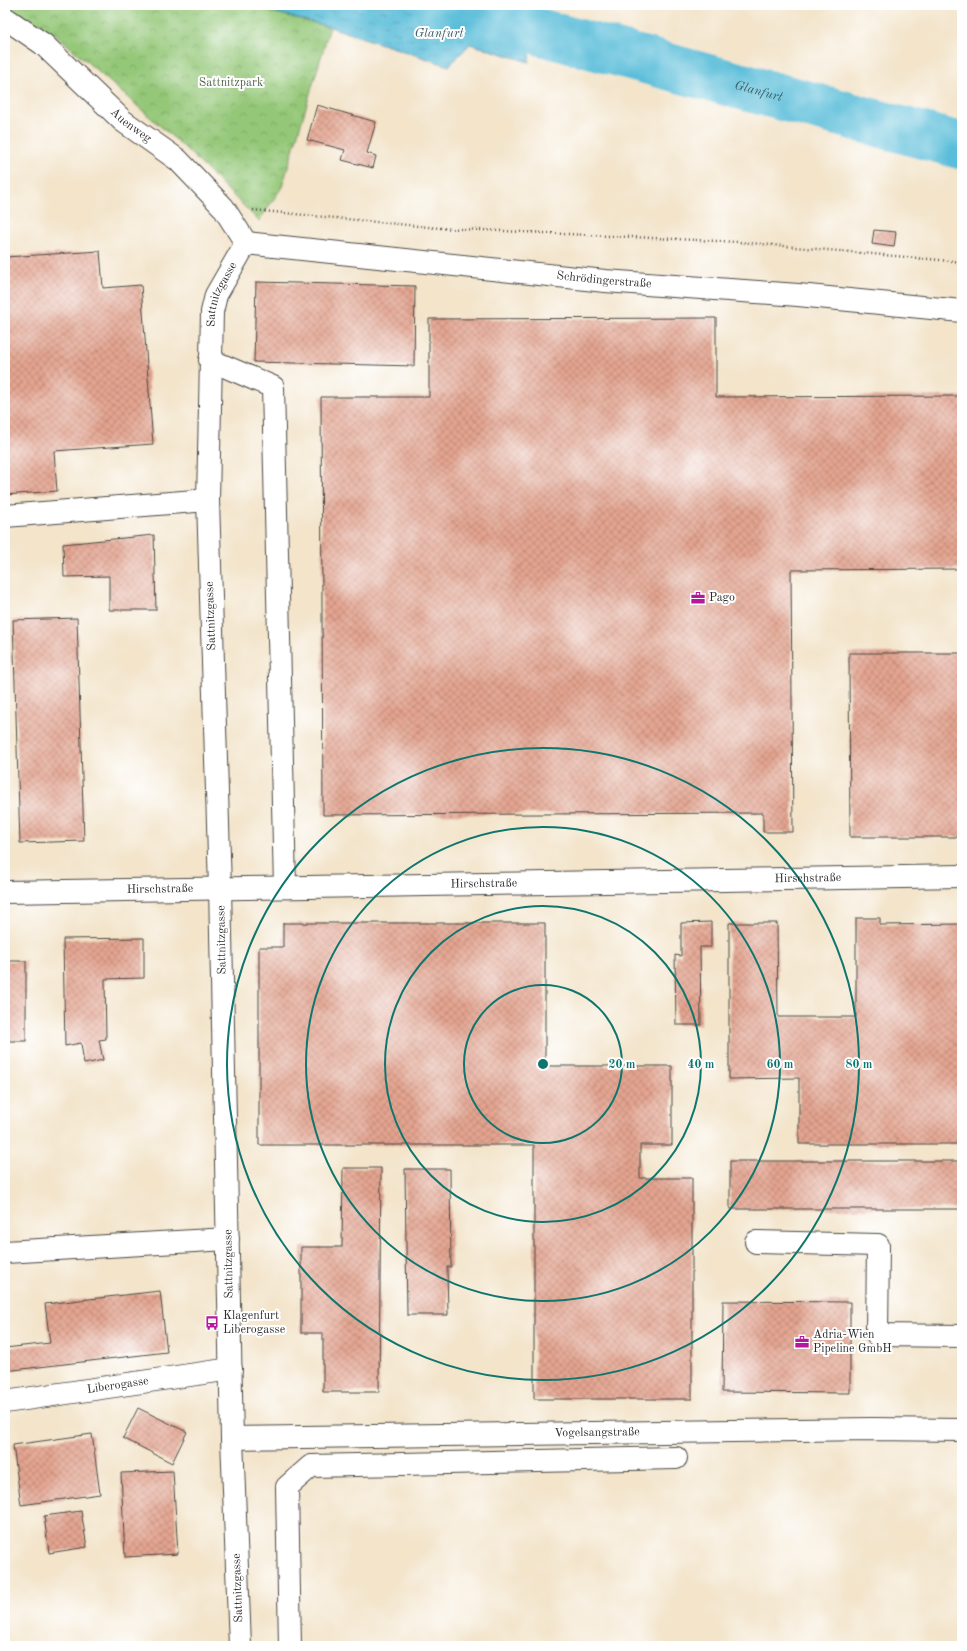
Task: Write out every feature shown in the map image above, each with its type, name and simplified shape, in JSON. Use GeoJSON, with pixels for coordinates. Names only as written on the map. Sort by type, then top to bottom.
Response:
{"type":"FeatureCollection","features":[{"type":"Feature","properties":{"kind":"street","name":"Auenweg"},"geometry":{"type":"LineString","coordinates":[[5,18],[43,44],[123,121],[178,160],[223,206],[246,243]]}},
{"type":"Feature","properties":{"kind":"street","name":"Schrödingerstraße"},"geometry":{"type":"LineString","coordinates":[[246,243],[605,282],[798,295],[962,311]]}},
{"type":"Feature","properties":{"kind":"street","name":"Sattnitzgasse"},"geometry":{"type":"LineString","coordinates":[[240,1646],[232,1438],[232,1369],[220,888],[208,500],[212,312],[216,295],[246,243]]}},
{"type":"Feature","properties":{"kind":"street"},"geometry":{"type":"LineString","coordinates":[[210,360],[273,388],[285,887]]}},
{"type":"Feature","properties":{"kind":"street"},"geometry":{"type":"LineString","coordinates":[[5,516],[208,500]]}},
{"type":"Feature","properties":{"kind":"street","name":"Hirschstraße"},"geometry":{"type":"LineString","coordinates":[[5,892],[962,876]]}},
{"type":"Feature","properties":{"kind":"street"},"geometry":{"type":"LineString","coordinates":[[5,1252],[228,1239]]}},
{"type":"Feature","properties":{"kind":"street"},"geometry":{"type":"LineString","coordinates":[[756,1242],[878,1245],[877,1335],[962,1336]]}},
{"type":"Feature","properties":{"kind":"street","name":"Liberogasse"},"geometry":{"type":"LineString","coordinates":[[5,1402],[232,1369]]}},
{"type":"Feature","properties":{"kind":"street","name":"Vogelsangstraße"},"geometry":{"type":"LineString","coordinates":[[232,1438],[872,1429],[962,1430]]}},
{"type":"Feature","properties":{"kind":"street"},"geometry":{"type":"LineString","coordinates":[[290,1646],[287,1487],[311,1466],[676,1458]]}},
{"type":"Feature","properties":{"kind":"path"},"geometry":{"type":"LineString","coordinates":[[223,206],[439,228],[739,242],[962,262]]}},
{"type":"Feature","properties":{"kind":"green space","name":"Sattnitzpark"},"geometry":{"type":"Polygon","coordinates":[[[5,5],[247,5],[330,27],[282,187],[259,221],[184,147],[54,33],[5,8],[5,5]]]}},
{"type":"Feature","properties":{"kind":"water","name":"Glanfurt"},"geometry":{"type":"Polygon","coordinates":[[[247,5],[512,5],[536,11],[529,62],[470,44],[449,66],[330,27],[247,5]]]}},
{"type":"Feature","properties":{"kind":"building"},"geometry":{"type":"Polygon","coordinates":[[[317,105],[376,122],[367,153],[376,156],[373,168],[342,160],[345,150],[307,140],[317,105]]]}},
{"type":"Feature","properties":{"kind":"building"},"geometry":{"type":"Polygon","coordinates":[[[874,230],[896,232],[894,247],[872,244],[874,230]]]}},
{"type":"Feature","properties":{"kind":"building"},"geometry":{"type":"Polygon","coordinates":[[[100,251],[103,288],[141,285],[153,444],[54,451],[57,491],[5,495],[5,257],[100,251]]]}},
{"type":"Feature","properties":{"kind":"building"},"geometry":{"type":"Polygon","coordinates":[[[256,282],[415,286],[414,366],[254,362],[256,282]]]}},
{"type":"Feature","properties":{"kind":"building"},"geometry":{"type":"Polygon","coordinates":[[[716,318],[716,397],[962,396],[962,569],[791,570],[793,832],[763,832],[763,813],[323,815],[321,397],[429,397],[429,319],[716,318]]]}},
{"type":"Feature","properties":{"kind":"building"},"geometry":{"type":"Polygon","coordinates":[[[154,535],[156,610],[109,610],[109,576],[64,577],[63,544],[154,535]]]}},
{"type":"Feature","properties":{"kind":"building"},"geometry":{"type":"Polygon","coordinates":[[[77,618],[84,841],[20,843],[13,620],[77,618]]]}},
{"type":"Feature","properties":{"kind":"building"},"geometry":{"type":"Polygon","coordinates":[[[849,653],[962,653],[962,837],[850,837],[849,653]]]}},
{"type":"Feature","properties":{"kind":"building"},"geometry":{"type":"Polygon","coordinates":[[[856,918],[880,918],[880,925],[962,924],[962,1144],[799,1144],[799,1078],[729,1079],[729,923],[777,923],[778,1017],[856,1017],[856,918]]]}},
{"type":"Feature","properties":{"kind":"building"},"geometry":{"type":"Polygon","coordinates":[[[711,922],[711,947],[700,947],[701,1025],[676,1025],[675,955],[681,956],[681,923],[711,922]]]}},
{"type":"Feature","properties":{"kind":"building"},"geometry":{"type":"Polygon","coordinates":[[[283,923],[545,923],[545,1066],[672,1066],[672,1145],[640,1145],[640,1178],[692,1178],[692,1399],[534,1399],[534,1145],[259,1145],[259,947],[283,947],[283,923]]]}},
{"type":"Feature","properties":{"kind":"building"},"geometry":{"type":"Polygon","coordinates":[[[144,938],[144,978],[105,979],[106,1039],[99,1040],[103,1060],[84,1064],[81,1043],[65,1046],[63,939],[144,938]]]}},
{"type":"Feature","properties":{"kind":"building"},"geometry":{"type":"Polygon","coordinates":[[[5,961],[26,961],[26,1041],[5,1041],[5,961]]]}},
{"type":"Feature","properties":{"kind":"building"},"geometry":{"type":"Polygon","coordinates":[[[730,1161],[962,1161],[962,1209],[730,1209],[730,1161]]]}},
{"type":"Feature","properties":{"kind":"building"},"geometry":{"type":"Polygon","coordinates":[[[343,1168],[381,1168],[379,1392],[323,1392],[323,1333],[301,1333],[301,1247],[342,1247],[343,1168]]]}},
{"type":"Feature","properties":{"kind":"building"},"geometry":{"type":"Polygon","coordinates":[[[405,1169],[450,1169],[451,1267],[447,1267],[448,1315],[407,1315],[405,1169]]]}},
{"type":"Feature","properties":{"kind":"building"},"geometry":{"type":"Polygon","coordinates":[[[160,1291],[167,1352],[5,1371],[5,1348],[50,1343],[45,1304],[160,1291]]]}},
{"type":"Feature","properties":{"kind":"building"},"geometry":{"type":"Polygon","coordinates":[[[723,1301],[850,1302],[850,1393],[722,1392],[723,1301]]]}},
{"type":"Feature","properties":{"kind":"building"},"geometry":{"type":"Polygon","coordinates":[[[138,1408],[187,1432],[172,1463],[123,1438],[138,1408]]]}},
{"type":"Feature","properties":{"kind":"building"},"geometry":{"type":"Polygon","coordinates":[[[92,1434],[100,1494],[21,1505],[13,1445],[92,1434]]]}},
{"type":"Feature","properties":{"kind":"building"},"geometry":{"type":"Polygon","coordinates":[[[173,1471],[178,1554],[125,1557],[121,1473],[173,1471]]]}},
{"type":"Feature","properties":{"kind":"building"},"geometry":{"type":"Polygon","coordinates":[[[81,1511],[87,1547],[49,1553],[44,1516],[81,1511]]]}},
{"type":"Feature","properties":{"kind":"waterway","name":"Glanfurt"},"geometry":{"type":"LineString","coordinates":[[440,5],[962,146]]}},
{"type":"Feature","properties":{"kind":"place","name":"Pago"},"geometry":{"type":"Point","coordinates":[698,598]}},
{"type":"Feature","properties":{"kind":"place","name":"Klagenfurt Liberogasse"},"geometry":{"type":"Point","coordinates":[212,1323]}},
{"type":"Feature","properties":{"kind":"place","name":"Adria-Wien Pipeline GmbH"},"geometry":{"type":"Point","coordinates":[802,1342]}}]}
